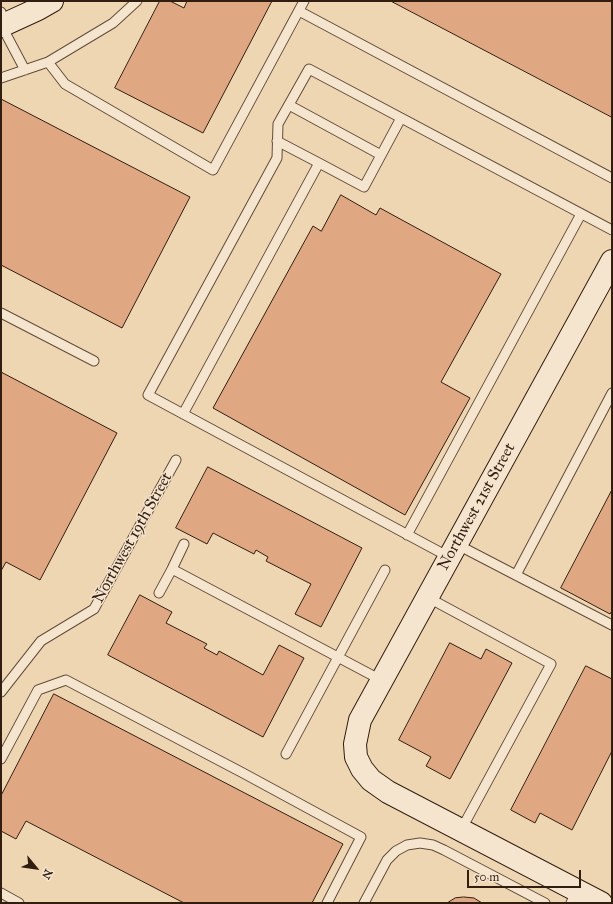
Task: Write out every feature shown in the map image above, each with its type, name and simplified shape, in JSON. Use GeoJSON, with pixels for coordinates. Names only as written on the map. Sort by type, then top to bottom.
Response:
{"type":"FeatureCollection","features":[{"type":"Feature","properties":{"kind":"street"},"geometry":{"type":"LineString","coordinates":[[2,21],[38,9],[52,1]]}},
{"type":"Feature","properties":{"kind":"street","name":"Northwest 21st Street"},"geometry":{"type":"LineString","coordinates":[[461,830],[388,792],[371,780],[356,757],[355,744],[360,720],[612,261]]}},
{"type":"Feature","properties":{"kind":"street"},"geometry":{"type":"LineString","coordinates":[[461,830],[574,897],[601,903]]}},
{"type":"Feature","properties":{"kind":"lane"},"geometry":{"type":"LineString","coordinates":[[1,78],[48,62],[113,23],[137,1]]}},
{"type":"Feature","properties":{"kind":"lane"},"geometry":{"type":"LineString","coordinates":[[48,62],[65,84],[213,170],[304,1]]}},
{"type":"Feature","properties":{"kind":"lane"},"geometry":{"type":"LineString","coordinates":[[299,11],[612,178]]}},
{"type":"Feature","properties":{"kind":"lane"},"geometry":{"type":"LineString","coordinates":[[2,21],[7,36],[25,70]]}},
{"type":"Feature","properties":{"kind":"lane"},"geometry":{"type":"LineString","coordinates":[[612,230],[309,69],[278,124],[277,158],[148,395],[407,535],[516,575],[612,625]]}},
{"type":"Feature","properties":{"kind":"lane"},"geometry":{"type":"LineString","coordinates":[[289,106],[381,155]]}},
{"type":"Feature","properties":{"kind":"lane"},"geometry":{"type":"LineString","coordinates":[[277,142],[364,187],[401,118]]}},
{"type":"Feature","properties":{"kind":"lane"},"geometry":{"type":"LineString","coordinates":[[183,414],[319,163]]}},
{"type":"Feature","properties":{"kind":"lane"},"geometry":{"type":"LineString","coordinates":[[407,535],[581,214]]}},
{"type":"Feature","properties":{"kind":"lane"},"geometry":{"type":"LineString","coordinates":[[1,313],[94,361]]}},
{"type":"Feature","properties":{"kind":"lane"},"geometry":{"type":"LineString","coordinates":[[516,575],[612,393]]}},
{"type":"Feature","properties":{"kind":"lane","name":"Northwest 19th Street"},"geometry":{"type":"LineString","coordinates":[[1,692],[40,641],[94,609],[176,460]]}},
{"type":"Feature","properties":{"kind":"lane"},"geometry":{"type":"LineString","coordinates":[[159,593],[184,544]]}},
{"type":"Feature","properties":{"kind":"lane"},"geometry":{"type":"LineString","coordinates":[[172,569],[382,680]]}},
{"type":"Feature","properties":{"kind":"lane"},"geometry":{"type":"LineString","coordinates":[[286,754],[385,570]]}},
{"type":"Feature","properties":{"kind":"lane"},"geometry":{"type":"LineString","coordinates":[[427,597],[551,664],[461,830]]}},
{"type":"Feature","properties":{"kind":"lane"},"geometry":{"type":"LineString","coordinates":[[1,760],[38,690],[66,680],[361,837],[327,903]]}},
{"type":"Feature","properties":{"kind":"lane"},"geometry":{"type":"LineString","coordinates":[[364,903],[387,860],[396,851],[407,845],[420,843],[433,845],[444,850],[545,903]]}},
{"type":"Feature","properties":{"kind":"lane"},"geometry":{"type":"LineString","coordinates":[[1,892],[19,903]]}},
{"type":"Feature","properties":{"kind":"building"},"geometry":{"type":"Polygon","coordinates":[[[160,1],[170,1],[184,8],[187,1],[272,1],[203,133],[115,88],[160,1]]]}},
{"type":"Feature","properties":{"kind":"building"},"geometry":{"type":"Polygon","coordinates":[[[391,1],[612,1],[612,117],[391,1]]]}},
{"type":"Feature","properties":{"kind":"building"},"geometry":{"type":"Polygon","coordinates":[[[1,99],[190,197],[122,328],[1,265],[1,99]]]}},
{"type":"Feature","properties":{"kind":"building"},"geometry":{"type":"Polygon","coordinates":[[[341,195],[376,215],[380,208],[501,274],[441,382],[470,398],[405,515],[213,408],[313,226],[321,231],[341,195]]]}},
{"type":"Feature","properties":{"kind":"building"},"geometry":{"type":"Polygon","coordinates":[[[1,372],[117,433],[40,580],[6,562],[1,571],[1,372]]]}},
{"type":"Feature","properties":{"kind":"building"},"geometry":{"type":"Polygon","coordinates":[[[208,467],[362,548],[321,627],[295,614],[311,584],[266,561],[268,557],[256,550],[254,554],[213,533],[207,544],[176,528],[208,467]]]}},
{"type":"Feature","properties":{"kind":"building"},"geometry":{"type":"Polygon","coordinates":[[[612,490],[612,611],[610,614],[561,588],[612,490]]]}},
{"type":"Feature","properties":{"kind":"building"},"geometry":{"type":"Polygon","coordinates":[[[140,595],[172,612],[166,623],[207,644],[204,648],[217,655],[219,651],[263,675],[279,645],[304,658],[263,737],[108,655],[140,595]]]}},
{"type":"Feature","properties":{"kind":"building"},"geometry":{"type":"Polygon","coordinates":[[[450,643],[481,659],[486,649],[512,663],[450,779],[426,766],[431,757],[399,740],[450,643]]]}},
{"type":"Feature","properties":{"kind":"building"},"geometry":{"type":"Polygon","coordinates":[[[586,666],[612,679],[612,751],[572,830],[540,813],[535,823],[511,810],[586,666]]]}},
{"type":"Feature","properties":{"kind":"building"},"geometry":{"type":"Polygon","coordinates":[[[54,694],[343,844],[312,903],[184,903],[26,821],[16,839],[1,831],[1,796],[54,694]]]}},
{"type":"Feature","properties":{"kind":"building"},"geometry":{"type":"Polygon","coordinates":[[[455,898],[474,898],[482,903],[447,903],[455,898]]]}}]}
